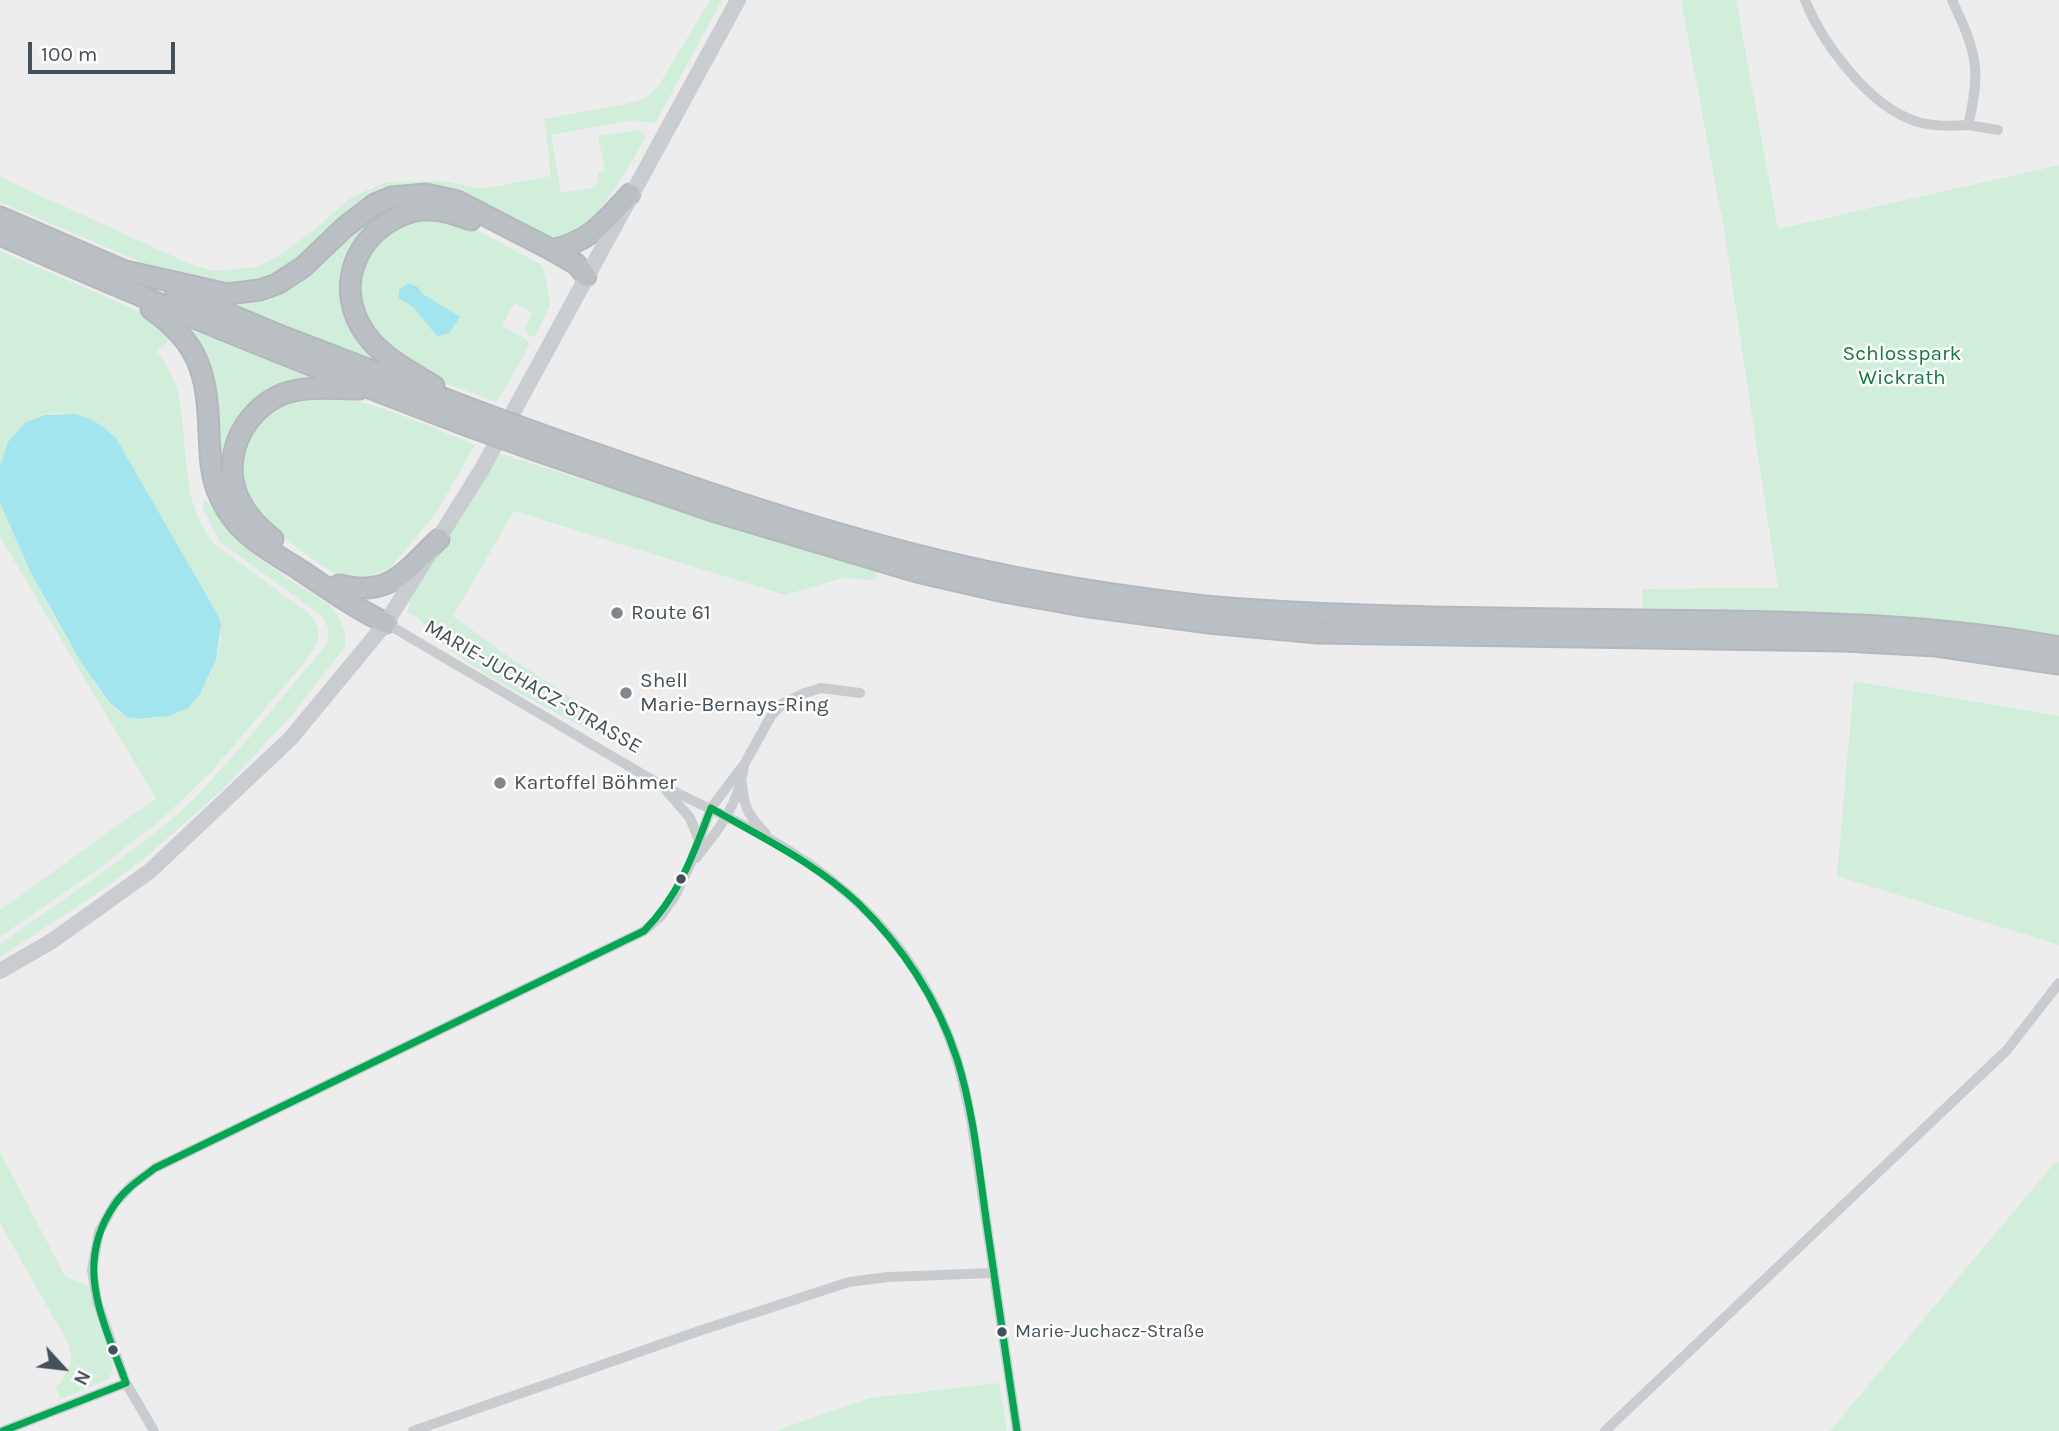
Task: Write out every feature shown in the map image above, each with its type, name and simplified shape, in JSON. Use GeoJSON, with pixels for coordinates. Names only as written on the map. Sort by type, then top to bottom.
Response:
{"type":"FeatureCollection","features":[{"type":"Feature","properties":{"kind":"highway"},"geometry":{"type":"LineString","coordinates":[[121,279],[227,294],[260,290],[277,284],[303,267],[374,204],[409,194],[426,194],[457,201],[552,250],[576,264],[586,276]]}},
{"type":"Feature","properties":{"kind":"highway"},"geometry":{"type":"LineString","coordinates":[[552,250],[571,246],[588,237],[630,194]]}},
{"type":"Feature","properties":{"kind":"highway"},"geometry":{"type":"LineString","coordinates":[[471,418],[394,361],[369,340],[360,326],[351,298],[351,284],[352,271],[363,244],[384,224],[404,214],[427,209],[453,213],[472,220],[571,274],[586,276]]}},
{"type":"Feature","properties":{"kind":"highway"},"geometry":{"type":"LineString","coordinates":[[0,217],[121,279],[369,389],[471,418]]}},
{"type":"Feature","properties":{"kind":"highway"},"geometry":{"type":"LineString","coordinates":[[0,235],[284,337],[471,418],[727,516],[917,572],[1004,592],[1209,623],[1318,633],[1844,642],[1936,646],[2059,664]]}},
{"type":"Feature","properties":{"kind":"highway"},"geometry":{"type":"LineString","coordinates":[[121,279],[181,333],[199,363],[207,396],[212,473],[227,511],[241,528],[262,545],[361,611],[386,623]]}},
{"type":"Feature","properties":{"kind":"highway"},"geometry":{"type":"LineString","coordinates":[[369,389],[300,390],[272,399],[259,408],[240,434],[232,470],[240,502],[271,538],[367,603],[386,623]]}},
{"type":"Feature","properties":{"kind":"highway"},"geometry":{"type":"LineString","coordinates":[[534,441],[882,546],[970,568],[1091,590],[1207,606],[1350,615],[1850,623],[1933,628],[2008,637],[2059,647]]}},
{"type":"Feature","properties":{"kind":"highway"},"geometry":{"type":"LineString","coordinates":[[339,585],[370,590],[394,581],[439,539]]}},
{"type":"Feature","properties":{"kind":"main road"},"geometry":{"type":"LineString","coordinates":[[0,971],[52,941],[150,871],[291,738],[386,623],[482,469],[738,0]]}},
{"type":"Feature","properties":{"kind":"street"},"geometry":{"type":"LineString","coordinates":[[1805,0],[1817,25],[1854,77],[1886,105],[1913,120],[1937,126],[1968,125],[1997,130]]}},
{"type":"Feature","properties":{"kind":"street"},"geometry":{"type":"LineString","coordinates":[[1952,0],[1968,35],[1977,78],[1968,125]]}},
{"type":"Feature","properties":{"kind":"street","name":"MARIE-JUCHACZ-STRASSE"},"geometry":{"type":"LineString","coordinates":[[386,623],[661,784],[772,841],[812,866],[866,909],[899,948],[933,1001],[962,1077],[972,1125],[1017,1431]]}},
{"type":"Feature","properties":{"kind":"street"},"geometry":{"type":"LineString","coordinates":[[154,1431],[126,1382],[97,1302],[92,1270],[99,1232],[115,1203],[132,1185],[155,1168],[644,932],[661,916],[675,896],[690,865],[711,808],[745,763],[771,716],[783,703],[821,688],[860,692]]}},
{"type":"Feature","properties":{"kind":"street"},"geometry":{"type":"LineString","coordinates":[[690,865],[727,818],[742,783],[745,763]]}},
{"type":"Feature","properties":{"kind":"street","name":"MARIE-JUCHACZ-STRASSE"},"geometry":{"type":"LineString","coordinates":[[742,783],[744,806],[772,841]]}},
{"type":"Feature","properties":{"kind":"street","name":"MARIE-JUCHACZ-STRASSE"},"geometry":{"type":"LineString","coordinates":[[661,784],[690,818],[699,840]]}},
{"type":"Feature","properties":{"kind":"street"},"geometry":{"type":"LineString","coordinates":[[1605,1431],[2007,1049],[2059,983]]}},
{"type":"Feature","properties":{"kind":"street"},"geometry":{"type":"LineString","coordinates":[[413,1431],[849,1282],[888,1277],[993,1273]]}},
{"type":"Feature","properties":{"kind":"street"},"geometry":{"type":"LineString","coordinates":[[3,1431],[126,1382]]}},
{"type":"Feature","properties":{"kind":"green space"},"geometry":{"type":"Polygon","coordinates":[[[710,0],[722,0],[656,122],[632,120],[551,135],[561,193],[592,188],[599,181],[598,173],[605,171],[598,136],[638,130],[646,137],[620,182],[596,213],[583,225],[555,242],[419,187],[287,269],[242,287],[181,279],[0,202],[0,177],[190,264],[213,271],[256,267],[280,255],[309,234],[352,197],[386,182],[443,181],[481,189],[551,176],[544,119],[644,99],[659,85],[710,0]]]}},
{"type":"Feature","properties":{"kind":"green space","name":"Schlosspark Wickrath"},"geometry":{"type":"Polygon","coordinates":[[[1681,0],[1736,0],[1778,229],[2059,165],[2059,636],[1955,622],[1851,614],[1643,612],[1642,589],[1778,588],[1724,230],[1681,0]]]}},
{"type":"Feature","properties":{"kind":"green space"},"geometry":{"type":"Polygon","coordinates":[[[400,199],[459,210],[380,221],[347,295],[393,369],[219,299],[247,295],[352,224],[400,199]]]}},
{"type":"Feature","properties":{"kind":"green space"},"geometry":{"type":"Polygon","coordinates":[[[408,218],[458,220],[542,265],[550,301],[549,308],[535,336],[530,336],[525,330],[532,313],[514,303],[502,326],[530,344],[497,402],[447,384],[407,363],[367,324],[358,299],[363,257],[381,233],[408,218]]]}},
{"type":"Feature","properties":{"kind":"green space"},"geometry":{"type":"Polygon","coordinates":[[[0,251],[125,305],[153,320],[173,337],[157,351],[177,390],[190,489],[202,526],[213,543],[308,613],[319,633],[313,650],[304,663],[212,771],[164,817],[97,870],[0,937],[0,910],[156,798],[0,537],[0,503],[31,572],[67,639],[104,696],[126,716],[144,719],[168,716],[179,712],[198,697],[217,655],[221,626],[219,617],[116,438],[107,430],[85,418],[60,413],[47,414],[25,424],[16,433],[0,466],[0,251]]]}},
{"type":"Feature","properties":{"kind":"green space"},"geometry":{"type":"Polygon","coordinates":[[[183,327],[327,383],[284,388],[228,466],[284,556],[223,499],[183,327]]]}},
{"type":"Feature","properties":{"kind":"green space"},"geometry":{"type":"Polygon","coordinates":[[[329,396],[353,400],[406,417],[475,445],[439,508],[390,568],[372,575],[374,584],[349,583],[319,564],[263,522],[248,504],[240,481],[240,457],[251,427],[290,397],[329,396]]]}},
{"type":"Feature","properties":{"kind":"green space"},"geometry":{"type":"Polygon","coordinates":[[[498,453],[877,572],[875,580],[843,578],[785,595],[514,511],[453,616],[510,658],[600,716],[599,735],[479,670],[443,644],[418,618],[407,613],[410,599],[498,453]]]}},
{"type":"Feature","properties":{"kind":"green space"},"geometry":{"type":"Polygon","coordinates":[[[205,500],[241,544],[328,604],[342,624],[345,647],[291,716],[222,790],[146,857],[95,895],[0,957],[0,944],[109,868],[196,797],[326,645],[329,630],[322,616],[219,541],[203,508],[205,500]]]}},
{"type":"Feature","properties":{"kind":"green space"},"geometry":{"type":"Polygon","coordinates":[[[1854,681],[2059,716],[2059,945],[1837,876],[1854,681]]]}},
{"type":"Feature","properties":{"kind":"green space"},"geometry":{"type":"Polygon","coordinates":[[[0,1152],[65,1276],[88,1286],[113,1363],[109,1379],[61,1399],[56,1388],[67,1372],[71,1352],[0,1223],[0,1152]]]}},
{"type":"Feature","properties":{"kind":"green space"},"geometry":{"type":"Polygon","coordinates":[[[2056,1161],[2059,1163],[2059,1431],[1830,1431],[2056,1161]]]}},
{"type":"Feature","properties":{"kind":"green space"},"geometry":{"type":"Polygon","coordinates":[[[999,1383],[1007,1431],[775,1431],[870,1398],[999,1383]]]}},
{"type":"Feature","properties":{"kind":"water"},"geometry":{"type":"Polygon","coordinates":[[[409,283],[460,317],[449,333],[437,336],[413,307],[399,298],[399,290],[409,283]]]}},
{"type":"Feature","properties":{"kind":"water"},"geometry":{"type":"Polygon","coordinates":[[[74,414],[97,423],[116,438],[219,617],[221,625],[216,660],[200,694],[188,708],[169,716],[139,719],[127,717],[109,702],[80,661],[31,573],[0,503],[0,466],[8,442],[25,423],[34,419],[45,415],[74,414]]]}},
{"type":"Feature","properties":{"kind":"transit line"},"geometry":{"type":"LineString","coordinates":[[711,808],[806,863],[858,903],[904,956],[940,1016],[957,1059],[972,1121],[1017,1431]]}},
{"type":"Feature","properties":{"kind":"transit line"},"geometry":{"type":"LineString","coordinates":[[126,1383],[102,1316],[94,1271],[95,1249],[102,1227],[115,1204],[134,1184],[155,1168],[644,931],[676,888],[711,808]]}},
{"type":"Feature","properties":{"kind":"transit line"},"geometry":{"type":"LineString","coordinates":[[3,1431],[126,1383]]}},
{"type":"Feature","properties":{"kind":"place","name":"Route 61"},"geometry":{"type":"Point","coordinates":[617,613]}},
{"type":"Feature","properties":{"kind":"place","name":"Shell Marie-Bernays-Ring"},"geometry":{"type":"Point","coordinates":[626,693]}},
{"type":"Feature","properties":{"kind":"place","name":"Kartoffel Böhmer"},"geometry":{"type":"Point","coordinates":[500,783]}},
{"type":"Feature","properties":{"kind":"place","name":"Marie-Juchacz-Straße"},"geometry":{"type":"Point","coordinates":[1002,1332]}}]}
